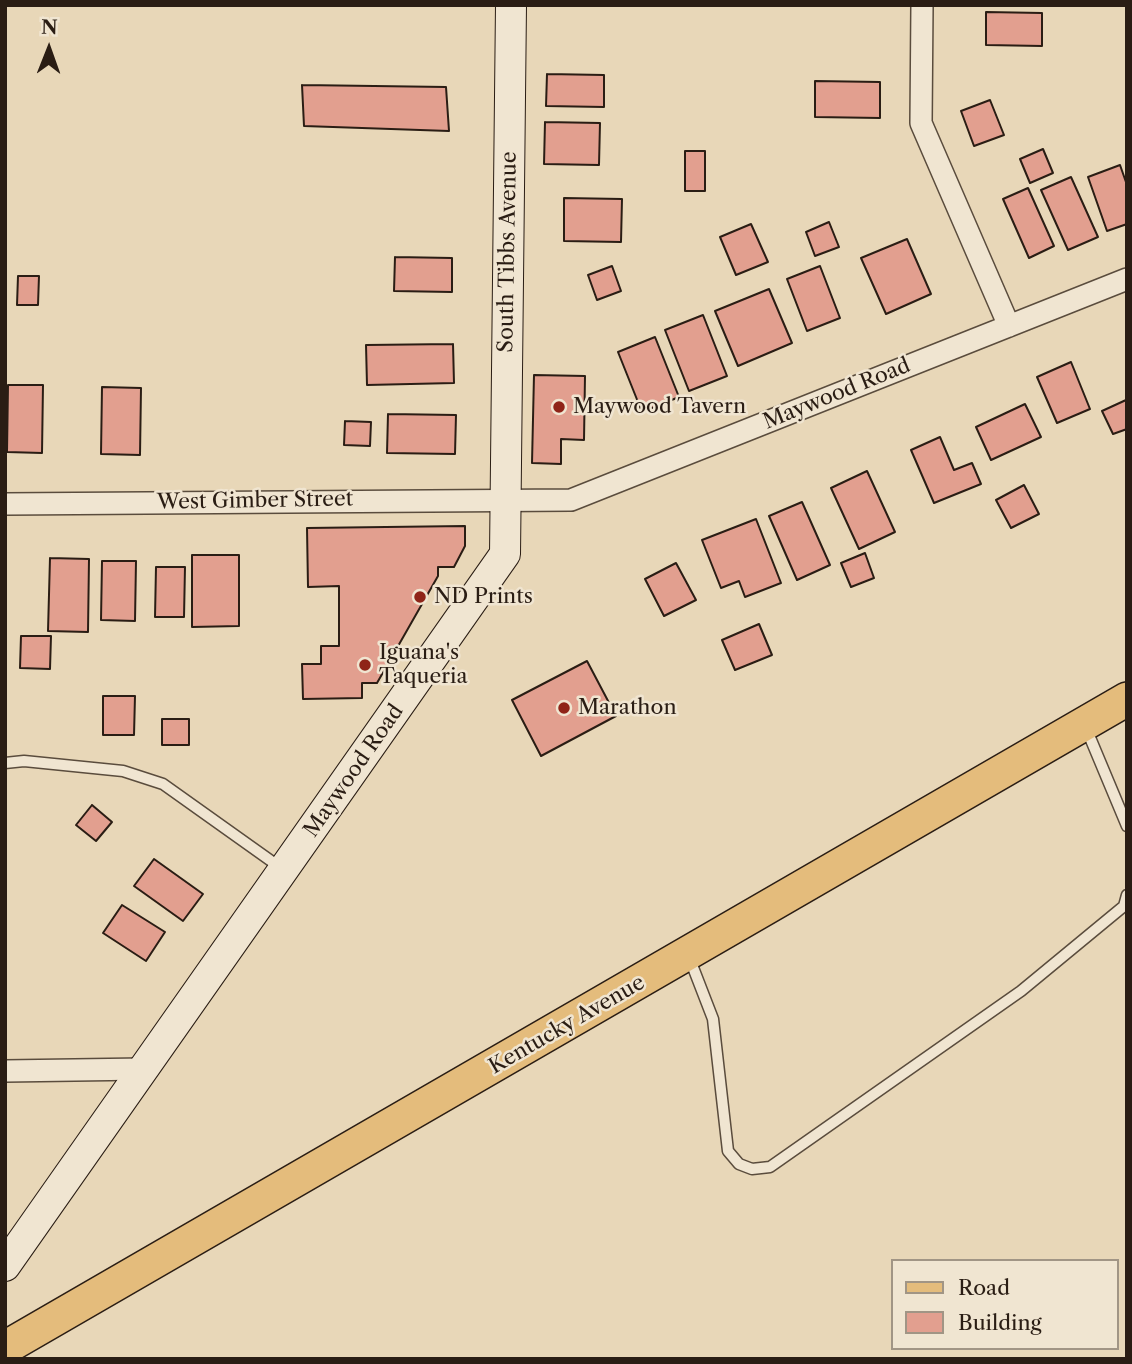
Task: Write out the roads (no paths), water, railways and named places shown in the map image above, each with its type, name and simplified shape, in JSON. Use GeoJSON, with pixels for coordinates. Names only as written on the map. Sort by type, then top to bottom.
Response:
{"type":"FeatureCollection","features":[{"type":"Feature","properties":{"kind":"main road","name":"South Tibbs Avenue"},"geometry":{"type":"LineString","coordinates":[[506,499],[511,5]]}},
{"type":"Feature","properties":{"kind":"main road","name":"Maywood Road"},"geometry":{"type":"LineString","coordinates":[[5,1266],[505,554],[506,499]]}},
{"type":"Feature","properties":{"kind":"main road","name":"Kentucky Avenue"},"geometry":{"type":"LineString","coordinates":[[5,1348],[1127,699]]}},
{"type":"Feature","properties":{"kind":"street"},"geometry":{"type":"LineString","coordinates":[[922,5],[921,123],[1009,326]]}},
{"type":"Feature","properties":{"kind":"street","name":"Maywood Road"},"geometry":{"type":"LineString","coordinates":[[506,499],[571,500],[1127,279]]}},
{"type":"Feature","properties":{"kind":"street","name":"West Gimber Street"},"geometry":{"type":"LineString","coordinates":[[5,504],[506,499]]}},
{"type":"Feature","properties":{"kind":"street"},"geometry":{"type":"LineString","coordinates":[[5,1071],[144,1069]]}},
{"type":"Feature","properties":{"kind":"lane"},"geometry":{"type":"LineString","coordinates":[[1084,723],[1127,826]]}},
{"type":"Feature","properties":{"kind":"lane"},"geometry":{"type":"LineString","coordinates":[[5,763],[24,761],[123,772],[163,785],[284,870]]}},
{"type":"Feature","properties":{"kind":"lane"},"geometry":{"type":"LineString","coordinates":[[688,954],[713,1019],[729,1151],[739,1164],[752,1169],[771,1167],[1020,991],[1124,906],[1127,895]]}},
{"type":"Feature","properties":{"kind":"place","name":"Maywood Tavern"},"geometry":{"type":"Point","coordinates":[559,407]}},
{"type":"Feature","properties":{"kind":"place","name":"ND Prints"},"geometry":{"type":"Point","coordinates":[420,597]}},
{"type":"Feature","properties":{"kind":"place","name":"Iguana's Taqueria"},"geometry":{"type":"Point","coordinates":[365,665]}},
{"type":"Feature","properties":{"kind":"place","name":"Marathon"},"geometry":{"type":"Point","coordinates":[564,708]}}]}
